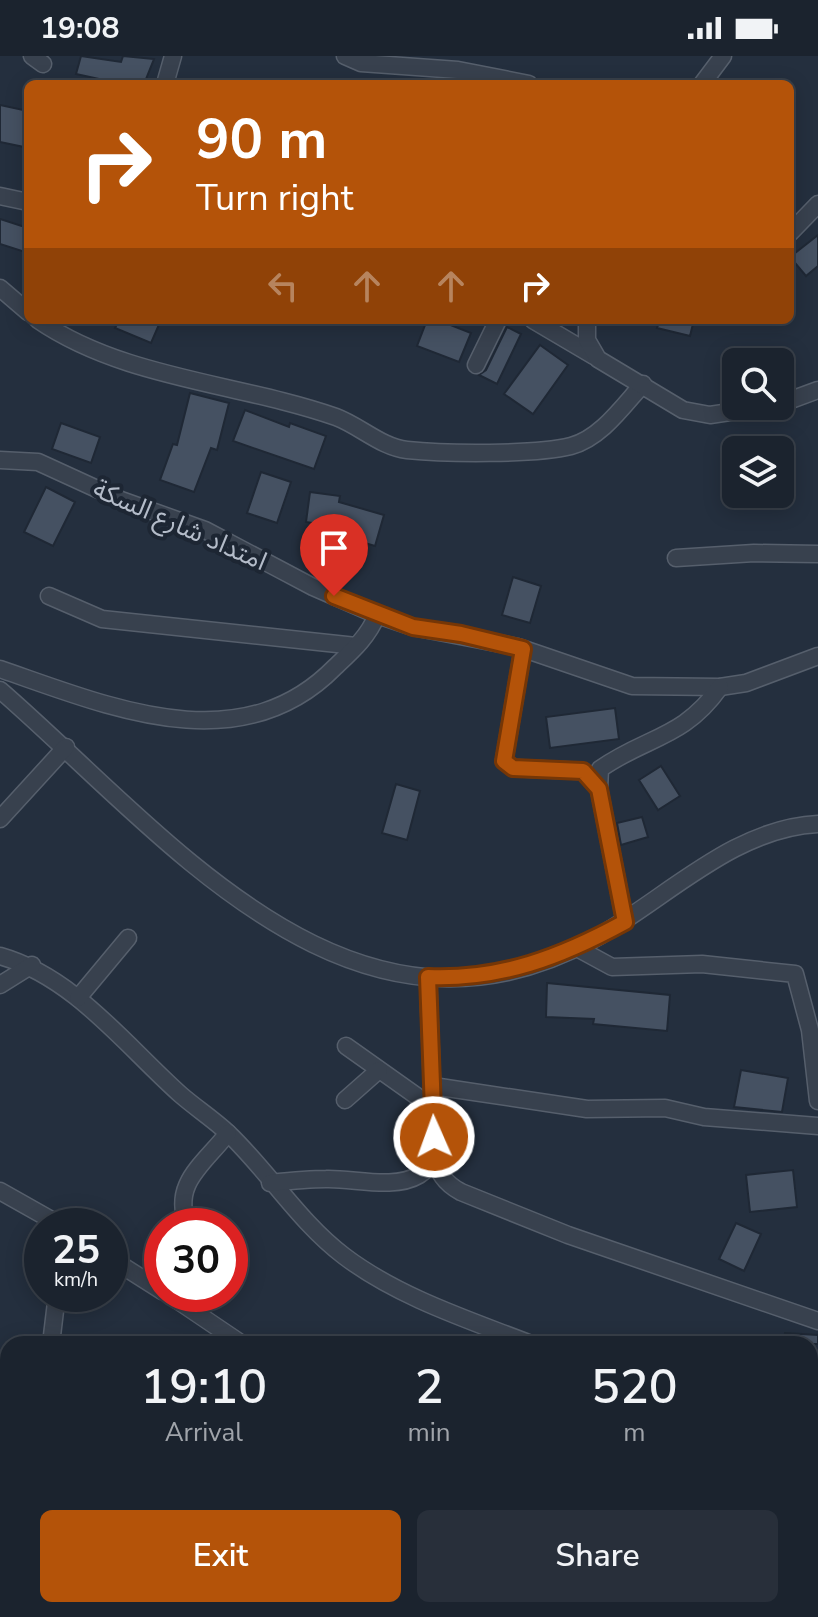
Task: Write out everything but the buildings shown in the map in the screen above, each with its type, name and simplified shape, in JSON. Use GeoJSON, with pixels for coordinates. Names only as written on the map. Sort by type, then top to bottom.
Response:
{"type":"FeatureCollection","features":[{"type":"Feature","properties":{"kind":"street"},"geometry":{"type":"LineString","coordinates":[[166,80],[173,56]]}},
{"type":"Feature","properties":{"kind":"street"},"geometry":{"type":"LineString","coordinates":[[345,56],[361,63],[458,70],[509,80]]}},
{"type":"Feature","properties":{"kind":"street"},"geometry":{"type":"LineString","coordinates":[[705,80],[723,56]]}},
{"type":"Feature","properties":{"kind":"street"},"geometry":{"type":"LineString","coordinates":[[0,196],[24,201]]}},
{"type":"Feature","properties":{"kind":"street"},"geometry":{"type":"LineString","coordinates":[[794,229],[818,204]]}},
{"type":"Feature","properties":{"kind":"street"},"geometry":{"type":"LineString","coordinates":[[0,288],[24,309]]}},
{"type":"Feature","properties":{"kind":"street"},"geometry":{"type":"LineString","coordinates":[[44,324],[61,336],[112,357],[336,417],[405,449],[489,452],[570,446],[598,431],[643,384]]}},
{"type":"Feature","properties":{"kind":"street"},"geometry":{"type":"LineString","coordinates":[[476,365],[496,324]]}},
{"type":"Feature","properties":{"kind":"street"},"geometry":{"type":"LineString","coordinates":[[540,324],[643,384],[676,407],[699,415],[722,412]]}},
{"type":"Feature","properties":{"kind":"street"},"geometry":{"type":"LineString","coordinates":[[587,324],[587,340],[598,359]]}},
{"type":"Feature","properties":{"kind":"street"},"geometry":{"type":"LineString","coordinates":[[794,399],[818,390]]}},
{"type":"Feature","properties":{"kind":"street","name":"امتداد شارع السكة"},"geometry":{"type":"LineString","coordinates":[[0,460],[38,462],[121,500],[205,530],[313,587],[377,615],[413,627],[461,634],[523,649],[632,686],[720,687],[746,683],[818,656]]}},
{"type":"Feature","properties":{"kind":"street"},"geometry":{"type":"LineString","coordinates":[[676,558],[754,553],[818,554]]}},
{"type":"Feature","properties":{"kind":"street"},"geometry":{"type":"LineString","coordinates":[[49,596],[102,619],[356,646]]}},
{"type":"Feature","properties":{"kind":"street"},"geometry":{"type":"LineString","coordinates":[[0,669],[133,714],[208,722],[264,712],[316,686],[370,632],[377,615]]}},
{"type":"Feature","properties":{"kind":"street"},"geometry":{"type":"LineString","coordinates":[[523,649],[504,761],[513,768],[583,771],[599,789]]}},
{"type":"Feature","properties":{"kind":"street"},"geometry":{"type":"LineString","coordinates":[[625,922],[599,789],[600,769],[623,753],[673,733],[703,711],[720,687]]}},
{"type":"Feature","properties":{"kind":"street"},"geometry":{"type":"LineString","coordinates":[[0,690],[241,904],[330,954],[428,977],[467,978],[506,972],[577,948],[625,922],[742,844],[773,831],[818,824]]}},
{"type":"Feature","properties":{"kind":"street"},"geometry":{"type":"LineString","coordinates":[[0,819],[66,747]]}},
{"type":"Feature","properties":{"kind":"street"},"geometry":{"type":"LineString","coordinates":[[78,998],[128,938]]}},
{"type":"Feature","properties":{"kind":"street"},"geometry":{"type":"LineString","coordinates":[[577,948],[612,967],[702,964],[795,974],[810,1030],[818,1101]]}},
{"type":"Feature","properties":{"kind":"street"},"geometry":{"type":"LineString","coordinates":[[0,956],[32,965],[78,998],[182,1096],[228,1133],[270,1183],[345,1257],[394,1285],[512,1336]]}},
{"type":"Feature","properties":{"kind":"street"},"geometry":{"type":"LineString","coordinates":[[0,985],[32,965]]}},
{"type":"Feature","properties":{"kind":"street"},"geometry":{"type":"LineString","coordinates":[[428,977],[433,1155],[438,1173],[448,1184],[568,1235],[818,1321]]}},
{"type":"Feature","properties":{"kind":"street"},"geometry":{"type":"LineString","coordinates":[[346,1046],[432,1107]]}},
{"type":"Feature","properties":{"kind":"street"},"geometry":{"type":"LineString","coordinates":[[345,1100],[379,1070]]}},
{"type":"Feature","properties":{"kind":"street"},"geometry":{"type":"LineString","coordinates":[[433,1086],[587,1109],[665,1108],[704,1117],[818,1126]]}},
{"type":"Feature","properties":{"kind":"street"},"geometry":{"type":"LineString","coordinates":[[180,1208],[183,1189],[228,1133]]}},
{"type":"Feature","properties":{"kind":"street"},"geometry":{"type":"LineString","coordinates":[[270,1183],[328,1179],[402,1180],[418,1176],[427,1168],[433,1155]]}},
{"type":"Feature","properties":{"kind":"street"},"geometry":{"type":"LineString","coordinates":[[0,1191],[30,1208]]}},
{"type":"Feature","properties":{"kind":"street"},"geometry":{"type":"LineString","coordinates":[[52,1336],[55,1312]]}},
{"type":"Feature","properties":{"kind":"street"},"geometry":{"type":"LineString","coordinates":[[197,1312],[231,1336]]}},
{"type":"Feature","properties":{"kind":"route"},"geometry":{"type":"LineString","coordinates":[[334,596],[413,627],[461,634],[523,649],[504,761],[513,768],[583,771],[599,789],[611,840],[625,922],[577,948],[506,972],[467,978],[428,977],[434,1137]]}}]}
